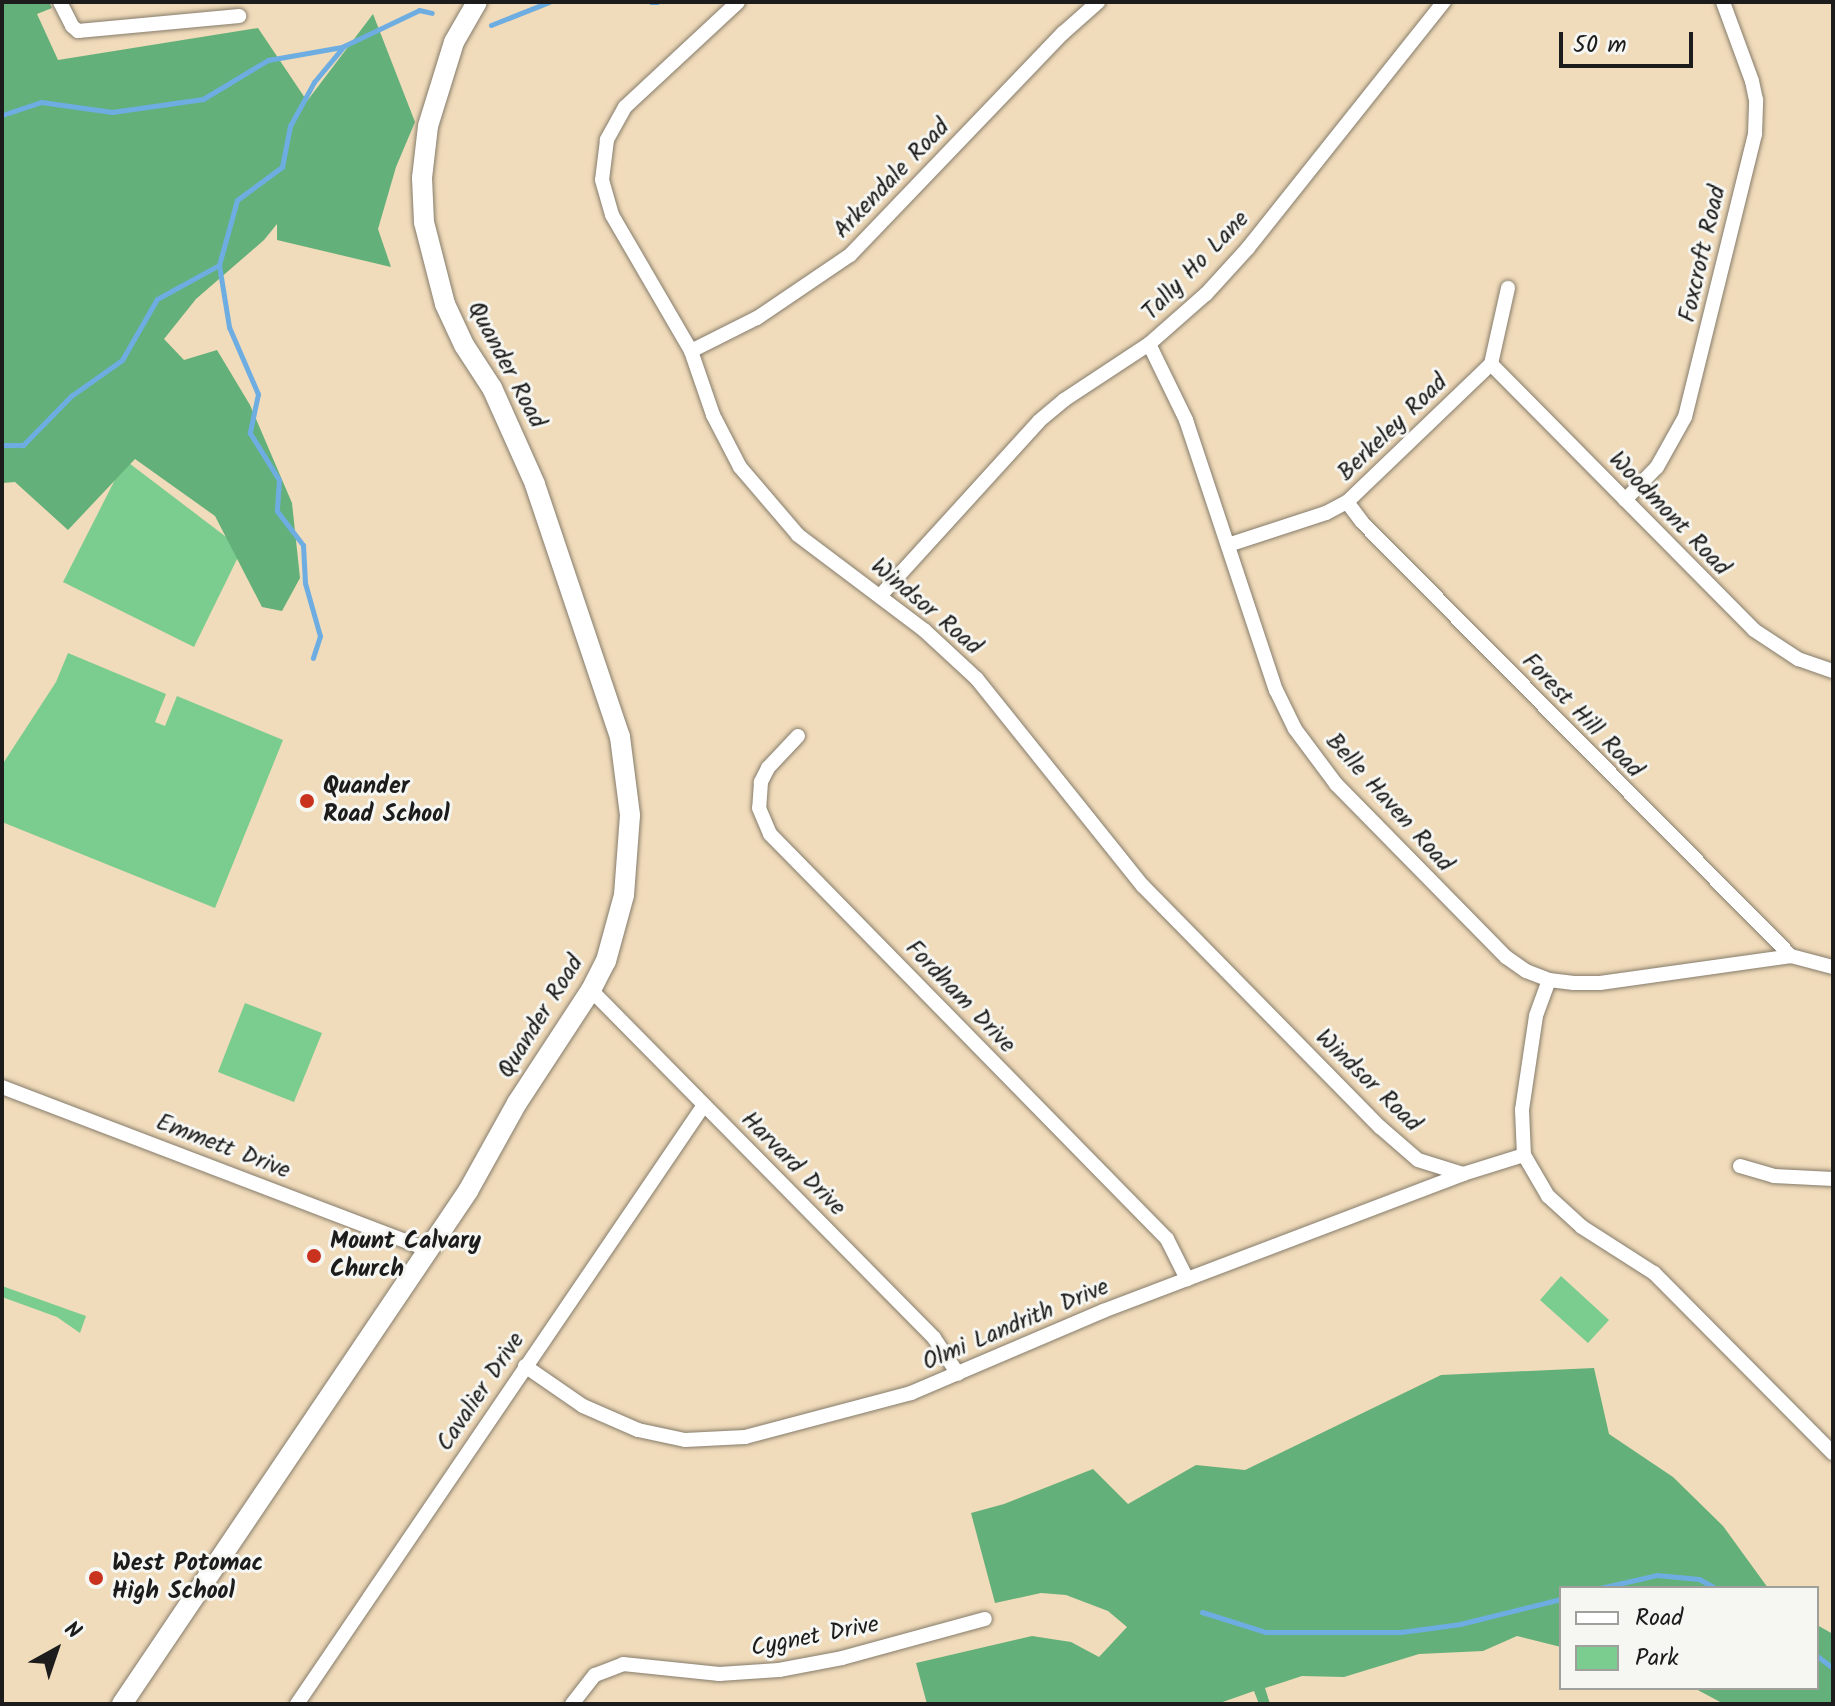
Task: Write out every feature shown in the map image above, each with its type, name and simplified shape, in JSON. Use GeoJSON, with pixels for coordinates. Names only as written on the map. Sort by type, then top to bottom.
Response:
{"type":"FeatureCollection","features":[{"type":"Feature","properties":{"kind":"street"},"geometry":{"type":"LineString","coordinates":[[60,2],[66,17],[78,31],[89,32],[239,16]]}},
{"type":"Feature","properties":{"kind":"street","name":"Quander Road"},"geometry":{"type":"LineString","coordinates":[[122,1704],[468,1191],[517,1103],[591,990],[615,936],[629,859],[630,815],[620,737],[535,484],[492,388],[464,345],[445,304],[424,222],[422,178],[434,100],[454,42],[477,2]]}},
{"type":"Feature","properties":{"kind":"street","name":"Windsor Road"},"geometry":{"type":"LineString","coordinates":[[738,2],[625,107],[607,140],[602,180],[612,215],[691,351],[729,447],[760,494],[798,535],[880,596],[977,679],[1143,886],[1380,1127],[1418,1160],[1463,1174]]}},
{"type":"Feature","properties":{"kind":"street","name":"Arkendale Road"},"geometry":{"type":"LineString","coordinates":[[691,351],[757,318],[850,255],[1063,33],[1098,2]]}},
{"type":"Feature","properties":{"kind":"street","name":"Tally Ho Lane"},"geometry":{"type":"LineString","coordinates":[[880,596],[1039,421],[1064,400],[1149,344],[1206,294],[1248,248],[1444,2]]}},
{"type":"Feature","properties":{"kind":"street","name":"Foxcroft Road"},"geometry":{"type":"LineString","coordinates":[[1625,500],[1657,467],[1685,417],[1755,134],[1756,100],[1752,81],[1723,2]]}},
{"type":"Feature","properties":{"kind":"street"},"geometry":{"type":"LineString","coordinates":[[1491,364],[1508,288]]}},
{"type":"Feature","properties":{"kind":"street","name":"Belle Haven Road"},"geometry":{"type":"LineString","coordinates":[[1149,344],[1186,420],[1276,690],[1295,729],[1318,763],[1506,957],[1549,980],[1600,983],[1791,956],[1833,967]]}},
{"type":"Feature","properties":{"kind":"street","name":"Woodmont Road"},"geometry":{"type":"LineString","coordinates":[[1491,364],[1754,630],[1798,659],[1833,671]]}},
{"type":"Feature","properties":{"kind":"street","name":"Berkeley Road"},"geometry":{"type":"LineString","coordinates":[[1228,545],[1326,513],[1347,502],[1491,364]]}},
{"type":"Feature","properties":{"kind":"street","name":"Forest Hill Road"},"geometry":{"type":"LineString","coordinates":[[1347,502],[1395,556],[1791,956]]}},
{"type":"Feature","properties":{"kind":"street","name":"Fordham Drive"},"geometry":{"type":"LineString","coordinates":[[798,736],[768,768],[761,782],[759,808],[770,834],[1167,1239],[1187,1279]]}},
{"type":"Feature","properties":{"kind":"street"},"geometry":{"type":"LineString","coordinates":[[1549,980],[1536,1016],[1522,1110],[1524,1155],[1548,1196],[1564,1214],[1654,1273],[1833,1453]]}},
{"type":"Feature","properties":{"kind":"street","name":"Harvard Drive"},"geometry":{"type":"LineString","coordinates":[[591,990],[934,1338],[958,1374]]}},
{"type":"Feature","properties":{"kind":"street","name":"Emmett Drive"},"geometry":{"type":"LineString","coordinates":[[2,1087],[429,1250]]}},
{"type":"Feature","properties":{"kind":"street","name":"Cavalier Drive"},"geometry":{"type":"LineString","coordinates":[[297,1704],[704,1105]]}},
{"type":"Feature","properties":{"kind":"street","name":"Olmi Landrith Drive"},"geometry":{"type":"LineString","coordinates":[[525,1366],[583,1406],[614,1422],[655,1435],[702,1441],[745,1437],[829,1418],[911,1393],[1187,1279],[1463,1174],[1524,1155]]}},
{"type":"Feature","properties":{"kind":"street"},"geometry":{"type":"LineString","coordinates":[[1740,1166],[1789,1178],[1833,1179]]}},
{"type":"Feature","properties":{"kind":"street","name":"Cygnet Drive"},"geometry":{"type":"LineString","coordinates":[[572,1704],[595,1675],[623,1664],[719,1674],[779,1670],[842,1658],[985,1619]]}},
{"type":"Feature","properties":{"kind":"green space"},"geometry":{"type":"Polygon","coordinates":[[[2,2],[49,2],[52,8],[37,14],[58,60],[258,28],[307,101],[373,14],[415,122],[396,167],[378,229],[391,267],[277,240],[277,224],[264,240],[196,299],[164,339],[184,360],[217,350],[250,405],[292,503],[300,578],[282,611],[262,607],[215,516],[135,459],[68,530],[15,482],[2,483],[2,2]]]}},
{"type":"Feature","properties":{"kind":"green space"},"geometry":{"type":"Polygon","coordinates":[[[125,460],[242,549],[194,647],[63,582],[125,460]]]}},
{"type":"Feature","properties":{"kind":"green space"},"geometry":{"type":"Polygon","coordinates":[[[68,653],[166,694],[155,722],[165,726],[177,696],[283,740],[215,908],[2,822],[2,765],[56,682],[68,653]]]}},
{"type":"Feature","properties":{"kind":"green space"},"geometry":{"type":"Polygon","coordinates":[[[245,1003],[322,1033],[294,1102],[218,1072],[245,1003]]]}},
{"type":"Feature","properties":{"kind":"green space"},"geometry":{"type":"Polygon","coordinates":[[[1561,1276],[1609,1320],[1588,1343],[1540,1300],[1561,1276]]]}},
{"type":"Feature","properties":{"kind":"green space"},"geometry":{"type":"Polygon","coordinates":[[[2,1286],[86,1316],[80,1333],[57,1317],[2,1297],[2,1286]]]}},
{"type":"Feature","properties":{"kind":"green space"},"geometry":{"type":"Polygon","coordinates":[[[1594,1368],[1609,1434],[1673,1477],[1723,1526],[1767,1586],[1559,1586],[1559,1646],[1517,1636],[1483,1651],[1419,1654],[1344,1677],[1302,1676],[1265,1688],[1270,1704],[1259,1704],[1254,1691],[1217,1704],[927,1704],[916,1663],[1032,1636],[1071,1642],[1099,1657],[1127,1627],[1108,1611],[1066,1595],[1041,1593],[995,1603],[971,1513],[1004,1504],[1093,1469],[1128,1504],[1196,1465],[1245,1470],[1441,1375],[1594,1368]]]}},
{"type":"Feature","properties":{"kind":"green space"},"geometry":{"type":"Polygon","coordinates":[[[1819,1626],[1833,1634],[1833,1704],[1724,1704],[1698,1690],[1819,1690],[1819,1626]]]}},
{"type":"Feature","properties":{"kind":"waterway"},"geometry":{"type":"LineString","coordinates":[[491,25],[549,2]]}},
{"type":"Feature","properties":{"kind":"waterway"},"geometry":{"type":"LineString","coordinates":[[651,2],[657,2]]}},
{"type":"Feature","properties":{"kind":"waterway"},"geometry":{"type":"LineString","coordinates":[[2,445],[23,445],[71,396],[122,360],[157,299],[219,265],[237,200],[282,167],[290,126],[314,82],[344,46],[419,10],[432,13]]}},
{"type":"Feature","properties":{"kind":"waterway"},"geometry":{"type":"LineString","coordinates":[[2,115],[41,102],[112,112],[203,99],[268,60],[342,47]]}},
{"type":"Feature","properties":{"kind":"waterway"},"geometry":{"type":"LineString","coordinates":[[219,265],[229,327],[258,394],[250,433],[279,480],[277,511],[303,545],[305,583],[320,636],[313,658]]}},
{"type":"Feature","properties":{"kind":"waterway"},"geometry":{"type":"LineString","coordinates":[[1609,1586],[1657,1575],[1699,1579],[1711,1586]]}},
{"type":"Feature","properties":{"kind":"waterway"},"geometry":{"type":"LineString","coordinates":[[1202,1612],[1266,1632],[1401,1632],[1460,1624],[1559,1599]]}},
{"type":"Feature","properties":{"kind":"waterway"},"geometry":{"type":"LineString","coordinates":[[1819,1658],[1833,1668]]}},
{"type":"Feature","properties":{"kind":"place","name":"Quander Road School"},"geometry":{"type":"Point","coordinates":[307,801]}},
{"type":"Feature","properties":{"kind":"place","name":"Mount Calvary Church"},"geometry":{"type":"Point","coordinates":[314,1256]}},
{"type":"Feature","properties":{"kind":"place","name":"West Potomac High School"},"geometry":{"type":"Point","coordinates":[96,1578]}}]}
